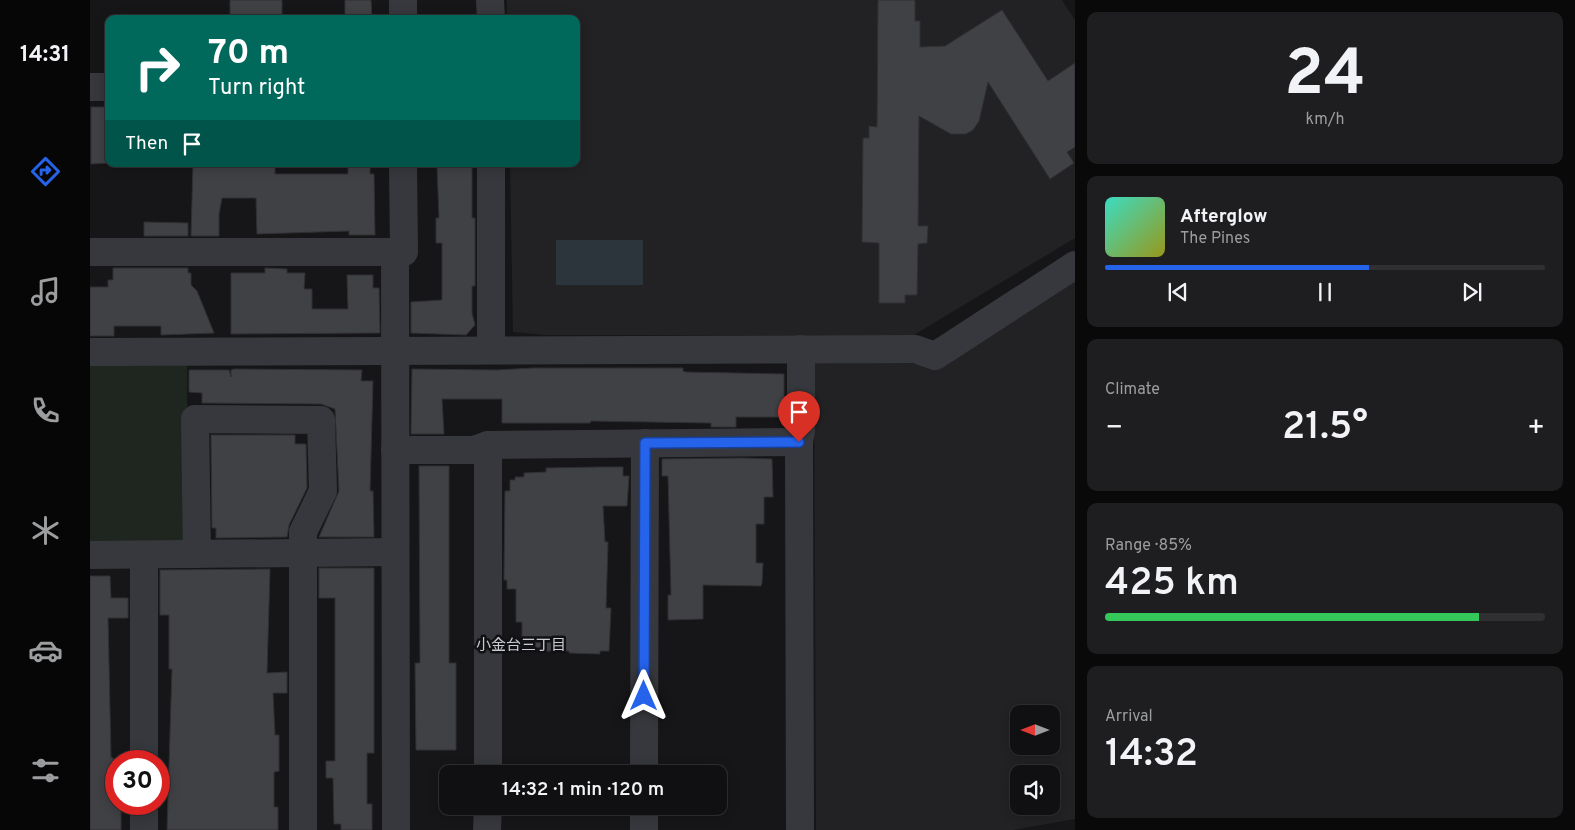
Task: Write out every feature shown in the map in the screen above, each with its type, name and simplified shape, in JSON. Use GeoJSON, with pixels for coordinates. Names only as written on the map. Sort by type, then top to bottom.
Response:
{"type":"FeatureCollection","features":[{"type":"Feature","properties":{"kind":"street"},"geometry":{"type":"LineString","coordinates":[[403,0],[403,15]]}},
{"type":"Feature","properties":{"kind":"street"},"geometry":{"type":"LineString","coordinates":[[490,0],[490,15]]}},
{"type":"Feature","properties":{"kind":"street"},"geometry":{"type":"LineString","coordinates":[[90,86],[105,86]]}},
{"type":"Feature","properties":{"kind":"street"},"geometry":{"type":"LineString","coordinates":[[90,252],[404,252],[403,167]]}},
{"type":"Feature","properties":{"kind":"street"},"geometry":{"type":"LineString","coordinates":[[491,167],[491,350]]}},
{"type":"Feature","properties":{"kind":"street"},"geometry":{"type":"LineString","coordinates":[[915,349],[1075,248]]}},
{"type":"Feature","properties":{"kind":"street"},"geometry":{"type":"LineString","coordinates":[[395,252],[396,830]]}},
{"type":"Feature","properties":{"kind":"street"},"geometry":{"type":"LineString","coordinates":[[90,352],[915,349],[935,356],[1075,266]]}},
{"type":"Feature","properties":{"kind":"street"},"geometry":{"type":"LineString","coordinates":[[800,830],[799,442],[801,431],[801,349]]}},
{"type":"Feature","properties":{"kind":"street"},"geometry":{"type":"LineString","coordinates":[[197,554],[195,419],[321,420],[322,491],[303,532],[302,554],[303,830]]}},
{"type":"Feature","properties":{"kind":"street"},"geometry":{"type":"LineString","coordinates":[[395,450],[474,450],[488,445],[799,442]]}},
{"type":"Feature","properties":{"kind":"street"},"geometry":{"type":"LineString","coordinates":[[644,765],[645,443]]}},
{"type":"Feature","properties":{"kind":"street"},"geometry":{"type":"LineString","coordinates":[[488,445],[488,765]]}},
{"type":"Feature","properties":{"kind":"street"},"geometry":{"type":"LineString","coordinates":[[90,555],[395,552]]}},
{"type":"Feature","properties":{"kind":"street"},"geometry":{"type":"LineString","coordinates":[[144,555],[144,750]]}},
{"type":"Feature","properties":{"kind":"street"},"geometry":{"type":"LineString","coordinates":[[144,815],[144,830]]}},
{"type":"Feature","properties":{"kind":"street"},"geometry":{"type":"LineString","coordinates":[[488,815],[488,830]]}},
{"type":"Feature","properties":{"kind":"street"},"geometry":{"type":"LineString","coordinates":[[644,815],[644,830]]}},
{"type":"Feature","properties":{"kind":"shaded area"},"geometry":{"type":"Polygon","coordinates":[[[507,0],[1062,0],[1075,20],[1075,238],[914,335],[544,335],[513,332],[510,167],[580,167],[580,15],[507,15],[507,0]]]}},
{"type":"Feature","properties":{"kind":"shaded area"},"geometry":{"type":"Polygon","coordinates":[[[556,240],[643,240],[643,285],[556,285],[556,240]]]}},
{"type":"Feature","properties":{"kind":"shaded area"},"geometry":{"type":"Polygon","coordinates":[[[1075,277],[1075,819],[1013,830],[816,830],[814,362],[934,364],[1075,277]]]}},
{"type":"Feature","properties":{"kind":"shaded area"},"geometry":{"type":"Polygon","coordinates":[[[90,364],[187,364],[188,545],[90,545],[90,364]]]}},
{"type":"Feature","properties":{"kind":"building"},"geometry":{"type":"Polygon","coordinates":[[[230,0],[282,0],[282,15],[230,15],[230,0]]]}},
{"type":"Feature","properties":{"kind":"building"},"geometry":{"type":"Polygon","coordinates":[[[345,0],[371,0],[372,15],[345,15],[345,0]]]}},
{"type":"Feature","properties":{"kind":"building"},"geometry":{"type":"Polygon","coordinates":[[[878,0],[915,0],[915,21],[920,21],[920,47],[945,46],[1002,10],[1048,81],[1075,63],[1075,147],[1067,152],[1074,163],[1050,179],[988,82],[979,121],[973,130],[966,134],[951,134],[919,116],[918,226],[928,226],[927,243],[918,244],[917,295],[905,295],[905,303],[879,303],[879,243],[862,242],[863,138],[869,138],[869,126],[877,127],[878,0]]]}},
{"type":"Feature","properties":{"kind":"building"},"geometry":{"type":"Polygon","coordinates":[[[91,107],[105,107],[105,163],[91,164],[91,107]]]}},
{"type":"Feature","properties":{"kind":"building"},"geometry":{"type":"Polygon","coordinates":[[[193,167],[275,167],[275,174],[348,174],[348,167],[370,167],[370,174],[374,174],[375,235],[349,235],[349,231],[257,234],[256,198],[222,198],[219,214],[219,236],[191,236],[193,167]]]}},
{"type":"Feature","properties":{"kind":"building"},"geometry":{"type":"Polygon","coordinates":[[[437,167],[472,167],[472,218],[475,218],[475,286],[472,286],[472,313],[475,325],[466,335],[411,333],[411,302],[442,300],[442,243],[436,243],[436,218],[439,218],[437,167]]]}},
{"type":"Feature","properties":{"kind":"building"},"geometry":{"type":"Polygon","coordinates":[[[144,222],[188,223],[188,236],[144,236],[144,222]]]}},
{"type":"Feature","properties":{"kind":"building"},"geometry":{"type":"Polygon","coordinates":[[[113,268],[188,268],[188,273],[191,273],[191,285],[197,291],[214,333],[161,335],[161,326],[114,326],[114,336],[90,336],[90,287],[108,287],[108,280],[113,280],[113,268]]]}},
{"type":"Feature","properties":{"kind":"building"},"geometry":{"type":"Polygon","coordinates":[[[265,268],[287,269],[287,273],[305,273],[304,289],[312,289],[312,309],[348,309],[347,275],[373,275],[373,288],[379,288],[380,333],[231,334],[231,273],[265,273],[265,268]]]}},
{"type":"Feature","properties":{"kind":"building"},"geometry":{"type":"Polygon","coordinates":[[[533,368],[683,368],[683,371],[686,372],[784,374],[784,417],[736,417],[736,427],[711,427],[711,423],[591,421],[590,423],[502,423],[502,399],[442,399],[444,434],[411,434],[412,369],[497,370],[533,368]]]}},
{"type":"Feature","properties":{"kind":"building"},"geometry":{"type":"Polygon","coordinates":[[[189,370],[229,370],[231,377],[231,370],[362,370],[361,381],[373,381],[370,491],[373,491],[374,537],[319,537],[339,491],[335,409],[321,404],[202,403],[202,393],[189,392],[189,370]]]}},
{"type":"Feature","properties":{"kind":"building"},"geometry":{"type":"Polygon","coordinates":[[[211,435],[295,435],[295,444],[306,444],[307,488],[289,525],[287,537],[216,538],[216,528],[212,528],[211,435]]]}},
{"type":"Feature","properties":{"kind":"building"},"geometry":{"type":"Polygon","coordinates":[[[662,459],[772,459],[773,497],[764,497],[764,524],[756,524],[756,563],[763,563],[761,586],[703,585],[703,619],[668,620],[668,595],[671,595],[668,476],[662,476],[662,459]]]}},
{"type":"Feature","properties":{"kind":"building"},"geometry":{"type":"Polygon","coordinates":[[[419,466],[449,466],[449,663],[456,663],[456,750],[416,750],[415,663],[420,663],[419,466]]]}},
{"type":"Feature","properties":{"kind":"building"},"geometry":{"type":"Polygon","coordinates":[[[623,467],[623,476],[629,476],[627,506],[603,506],[605,542],[608,542],[606,608],[611,608],[609,651],[600,651],[600,654],[569,653],[569,651],[522,651],[522,622],[516,622],[516,589],[507,589],[507,580],[504,580],[505,491],[510,491],[510,480],[515,480],[515,477],[524,477],[524,473],[546,472],[546,468],[623,467]]]}},
{"type":"Feature","properties":{"kind":"building"},"geometry":{"type":"Polygon","coordinates":[[[319,568],[374,568],[374,753],[367,753],[367,804],[372,804],[372,830],[341,830],[341,824],[334,824],[333,778],[326,778],[326,761],[335,761],[335,598],[319,598],[319,568]]]}},
{"type":"Feature","properties":{"kind":"building"},"geometry":{"type":"Polygon","coordinates":[[[270,569],[267,673],[287,672],[287,693],[273,693],[275,735],[279,735],[279,771],[274,772],[274,807],[278,807],[278,830],[167,830],[167,815],[170,815],[172,669],[169,669],[169,615],[160,615],[160,570],[270,569]]]}},
{"type":"Feature","properties":{"kind":"building"},"geometry":{"type":"Polygon","coordinates":[[[90,576],[110,576],[111,598],[128,598],[128,618],[108,618],[111,750],[105,750],[105,815],[121,815],[121,830],[90,830],[90,576]]]}},
{"type":"Feature","properties":{"kind":"district","name":"小金台三丁目"},"geometry":{"type":"Point","coordinates":[521,645]}},
{"type":"Feature","properties":{"kind":"route"},"geometry":{"type":"LineString","coordinates":[[644,696],[645,443],[799,442]]}}]}
